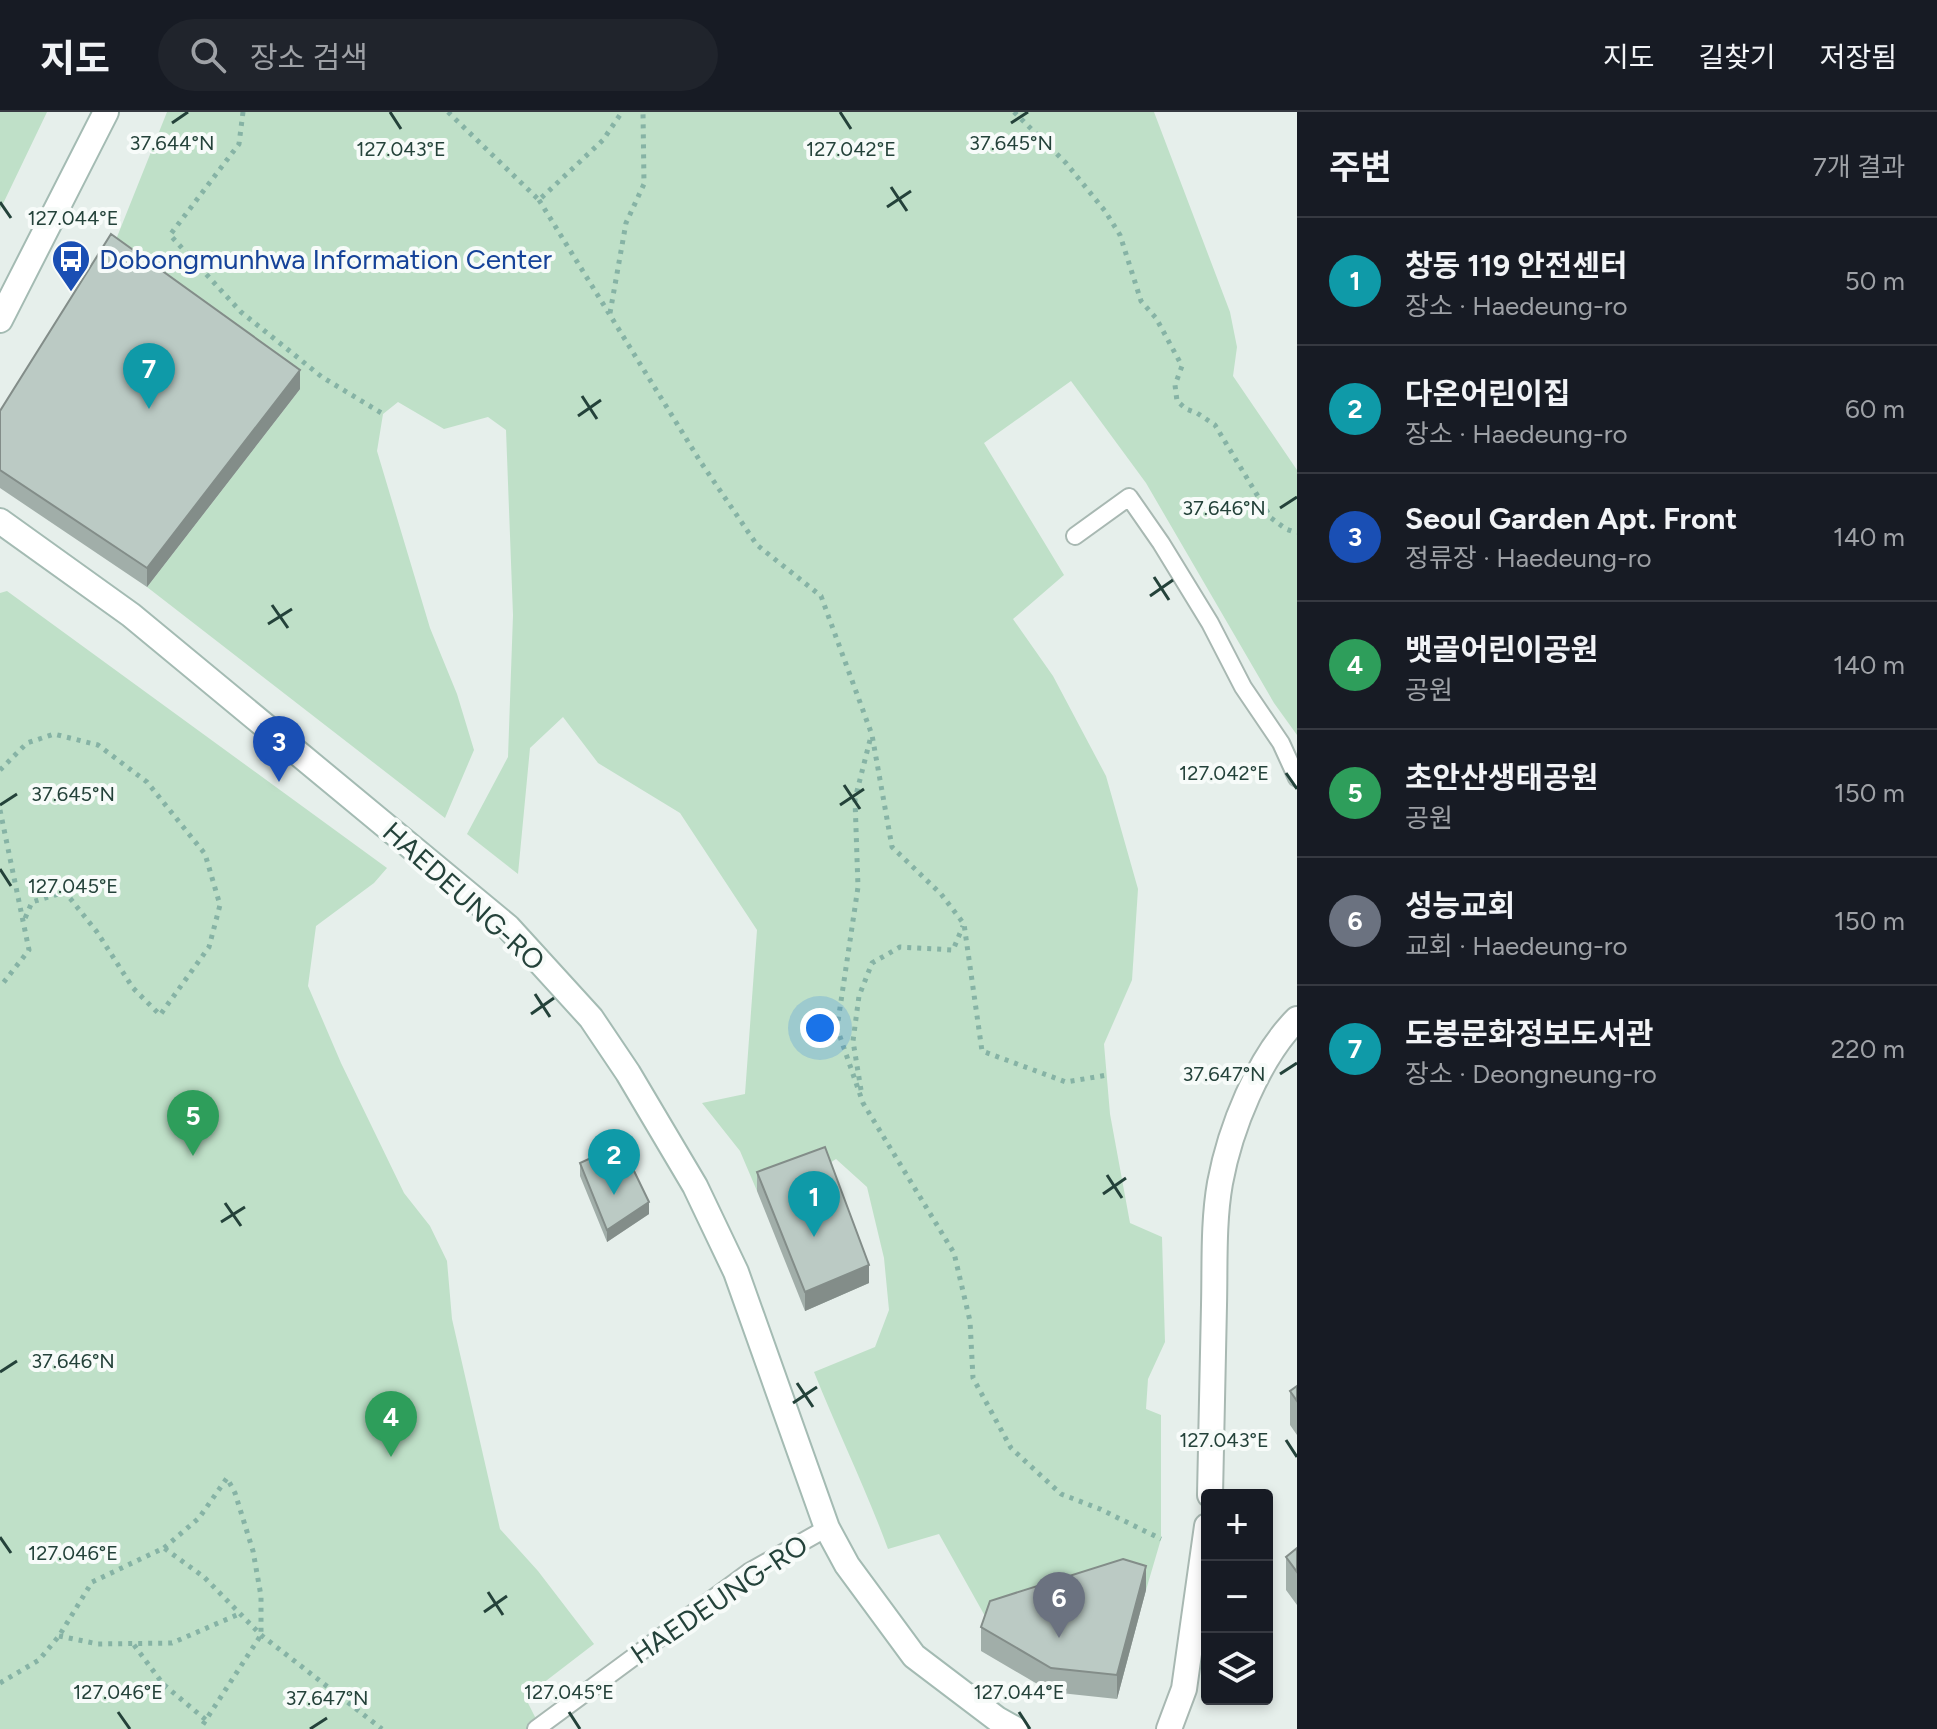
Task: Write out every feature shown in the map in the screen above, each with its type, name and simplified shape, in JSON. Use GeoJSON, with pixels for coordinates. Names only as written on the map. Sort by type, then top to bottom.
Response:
{"type":"FeatureCollection","features":[{"type":"Feature","properties":{"kind":"main road"},"geometry":{"type":"LineString","coordinates":[[0,320],[106,112]]}},
{"type":"Feature","properties":{"kind":"main road","name":"HAEDEUNG-RO"},"geometry":{"type":"LineString","coordinates":[[0,521],[131,615],[508,927],[591,1018],[628,1073],[695,1186],[729,1258],[827,1528],[847,1565],[914,1656],[997,1719],[1015,1729]]}},
{"type":"Feature","properties":{"kind":"main road"},"geometry":{"type":"LineString","coordinates":[[1210,1489],[1215,1249],[1220,1183],[1251,1088],[1275,1044],[1297,1019]]}},
{"type":"Feature","properties":{"kind":"main road"},"geometry":{"type":"LineString","coordinates":[[1169,1729],[1184,1689],[1202,1561]]}},
{"type":"Feature","properties":{"kind":"lane"},"geometry":{"type":"LineString","coordinates":[[1075,536],[1129,497],[1210,623],[1243,687],[1281,743],[1297,778]]}},
{"type":"Feature","properties":{"kind":"lane","name":"HAEDEUNG-RO"},"geometry":{"type":"LineString","coordinates":[[536,1729],[749,1572],[827,1528]]}},
{"type":"Feature","properties":{"kind":"path"},"geometry":{"type":"LineString","coordinates":[[243,112],[239,144],[170,235],[241,312],[322,377],[383,414]]}},
{"type":"Feature","properties":{"kind":"path"},"geometry":{"type":"LineString","coordinates":[[448,112],[539,200],[700,461],[757,545],[821,596],[872,735],[892,847],[941,894],[964,924],[982,1051],[1066,1082],[1107,1075]]}},
{"type":"Feature","properties":{"kind":"path"},"geometry":{"type":"LineString","coordinates":[[539,200],[603,140],[622,112]]}},
{"type":"Feature","properties":{"kind":"path"},"geometry":{"type":"LineString","coordinates":[[610,314],[626,223],[644,184],[643,112]]}},
{"type":"Feature","properties":{"kind":"path"},"geometry":{"type":"LineString","coordinates":[[1014,112],[1066,163],[1105,211],[1120,235],[1141,301],[1156,318],[1182,366],[1175,385],[1177,401],[1215,425],[1271,518],[1297,533]]}},
{"type":"Feature","properties":{"kind":"path"},"geometry":{"type":"LineString","coordinates":[[0,770],[27,743],[54,734],[98,745],[147,782],[205,854],[220,905],[209,947],[160,1015],[133,988],[97,932],[65,892],[32,902],[23,923]]}},
{"type":"Feature","properties":{"kind":"path"},"geometry":{"type":"LineString","coordinates":[[872,735],[855,799],[858,887],[837,1028],[863,1103],[954,1253],[970,1321],[973,1378],[1011,1448],[1061,1494],[1161,1539]]}},
{"type":"Feature","properties":{"kind":"path"},"geometry":{"type":"LineString","coordinates":[[0,810],[29,950],[0,987]]}},
{"type":"Feature","properties":{"kind":"path"},"geometry":{"type":"LineString","coordinates":[[863,1103],[853,1041],[859,996],[872,963],[900,947],[953,950],[964,924]]}},
{"type":"Feature","properties":{"kind":"path"},"geometry":{"type":"LineString","coordinates":[[0,1683],[39,1660],[59,1636],[92,1582],[164,1548],[199,1518],[227,1478],[235,1493],[253,1551],[261,1596],[261,1635],[200,1729]]}},
{"type":"Feature","properties":{"kind":"path"},"geometry":{"type":"LineString","coordinates":[[164,1548],[204,1577],[261,1635],[382,1729]]}},
{"type":"Feature","properties":{"kind":"path"},"geometry":{"type":"LineString","coordinates":[[59,1636],[98,1644],[172,1643],[239,1614]]}},
{"type":"Feature","properties":{"kind":"path"},"geometry":{"type":"LineString","coordinates":[[134,1645],[163,1684],[206,1720]]}},
{"type":"Feature","properties":{"kind":"green space"},"geometry":{"type":"Polygon","coordinates":[[[0,112],[47,112],[0,210],[0,112]]]}},
{"type":"Feature","properties":{"kind":"green space"},"geometry":{"type":"Polygon","coordinates":[[[167,112],[1154,112],[1230,312],[1237,347],[1233,376],[1297,470],[1297,735],[1274,703],[1146,483],[1071,381],[984,443],[1064,575],[1013,619],[1053,676],[1106,776],[1138,889],[1132,980],[1104,1044],[1110,1114],[1130,1223],[1162,1237],[1165,1342],[1148,1379],[1146,1409],[1161,1415],[1161,1539],[1146,1590],[1123,1583],[990,1625],[939,1534],[888,1549],[814,1372],[875,1347],[889,1310],[884,1258],[867,1187],[836,1159],[757,1191],[740,1151],[702,1103],[745,1094],[757,930],[680,813],[598,763],[563,717],[530,748],[518,874],[467,834],[508,757],[513,615],[506,430],[488,417],[444,429],[398,402],[383,414],[377,451],[430,628],[457,694],[474,750],[445,818],[147,587],[300,389],[111,252],[167,112]]]}},
{"type":"Feature","properties":{"kind":"green space"},"geometry":{"type":"Polygon","coordinates":[[[7,591],[387,868],[374,883],[316,926],[308,986],[341,1063],[404,1193],[430,1226],[447,1261],[452,1319],[500,1529],[538,1571],[594,1644],[525,1697],[541,1729],[0,1729],[0,593],[7,591]]]}},
{"type":"Feature","properties":{"kind":"building"},"geometry":{"type":"Polygon","coordinates":[[[111,234],[300,370],[147,568],[0,470],[0,411],[111,234]]]}},
{"type":"Feature","properties":{"kind":"building"},"geometry":{"type":"Polygon","coordinates":[[[621,1144],[649,1202],[607,1230],[580,1163],[621,1144]]]}},
{"type":"Feature","properties":{"kind":"building"},"geometry":{"type":"Polygon","coordinates":[[[825,1147],[869,1265],[805,1292],[757,1172],[825,1147]]]}},
{"type":"Feature","properties":{"kind":"building"},"geometry":{"type":"Polygon","coordinates":[[[1297,1386],[1297,1401],[1290,1391],[1297,1386]]]}},
{"type":"Feature","properties":{"kind":"building"},"geometry":{"type":"Polygon","coordinates":[[[1297,1548],[1297,1572],[1286,1557],[1297,1548]]]}},
{"type":"Feature","properties":{"kind":"building"},"geometry":{"type":"Polygon","coordinates":[[[1123,1559],[1146,1566],[1117,1675],[1051,1668],[981,1627],[990,1601],[1123,1559]]]}},
{"type":"Feature","properties":{"kind":"place","name":"Dobongmunhwa Information Center"},"geometry":{"type":"Point","coordinates":[71,293]}},
{"type":"Feature","properties":{"kind":"place","name":"도봉문화정보도서관"},"geometry":{"type":"Point","coordinates":[149,409]}},
{"type":"Feature","properties":{"kind":"place","name":"Seoul Garden Apt. Front"},"geometry":{"type":"Point","coordinates":[279,782]}},
{"type":"Feature","properties":{"kind":"place","name":"초안산생태공원"},"geometry":{"type":"Point","coordinates":[193,1156]}},
{"type":"Feature","properties":{"kind":"place","name":"다온어린이집"},"geometry":{"type":"Point","coordinates":[614,1195]}},
{"type":"Feature","properties":{"kind":"place","name":"창동 119 안전센터"},"geometry":{"type":"Point","coordinates":[814,1237]}},
{"type":"Feature","properties":{"kind":"place","name":"뱃골어린이공원"},"geometry":{"type":"Point","coordinates":[391,1457]}},
{"type":"Feature","properties":{"kind":"place","name":"성능교회"},"geometry":{"type":"Point","coordinates":[1059,1638]}}]}
